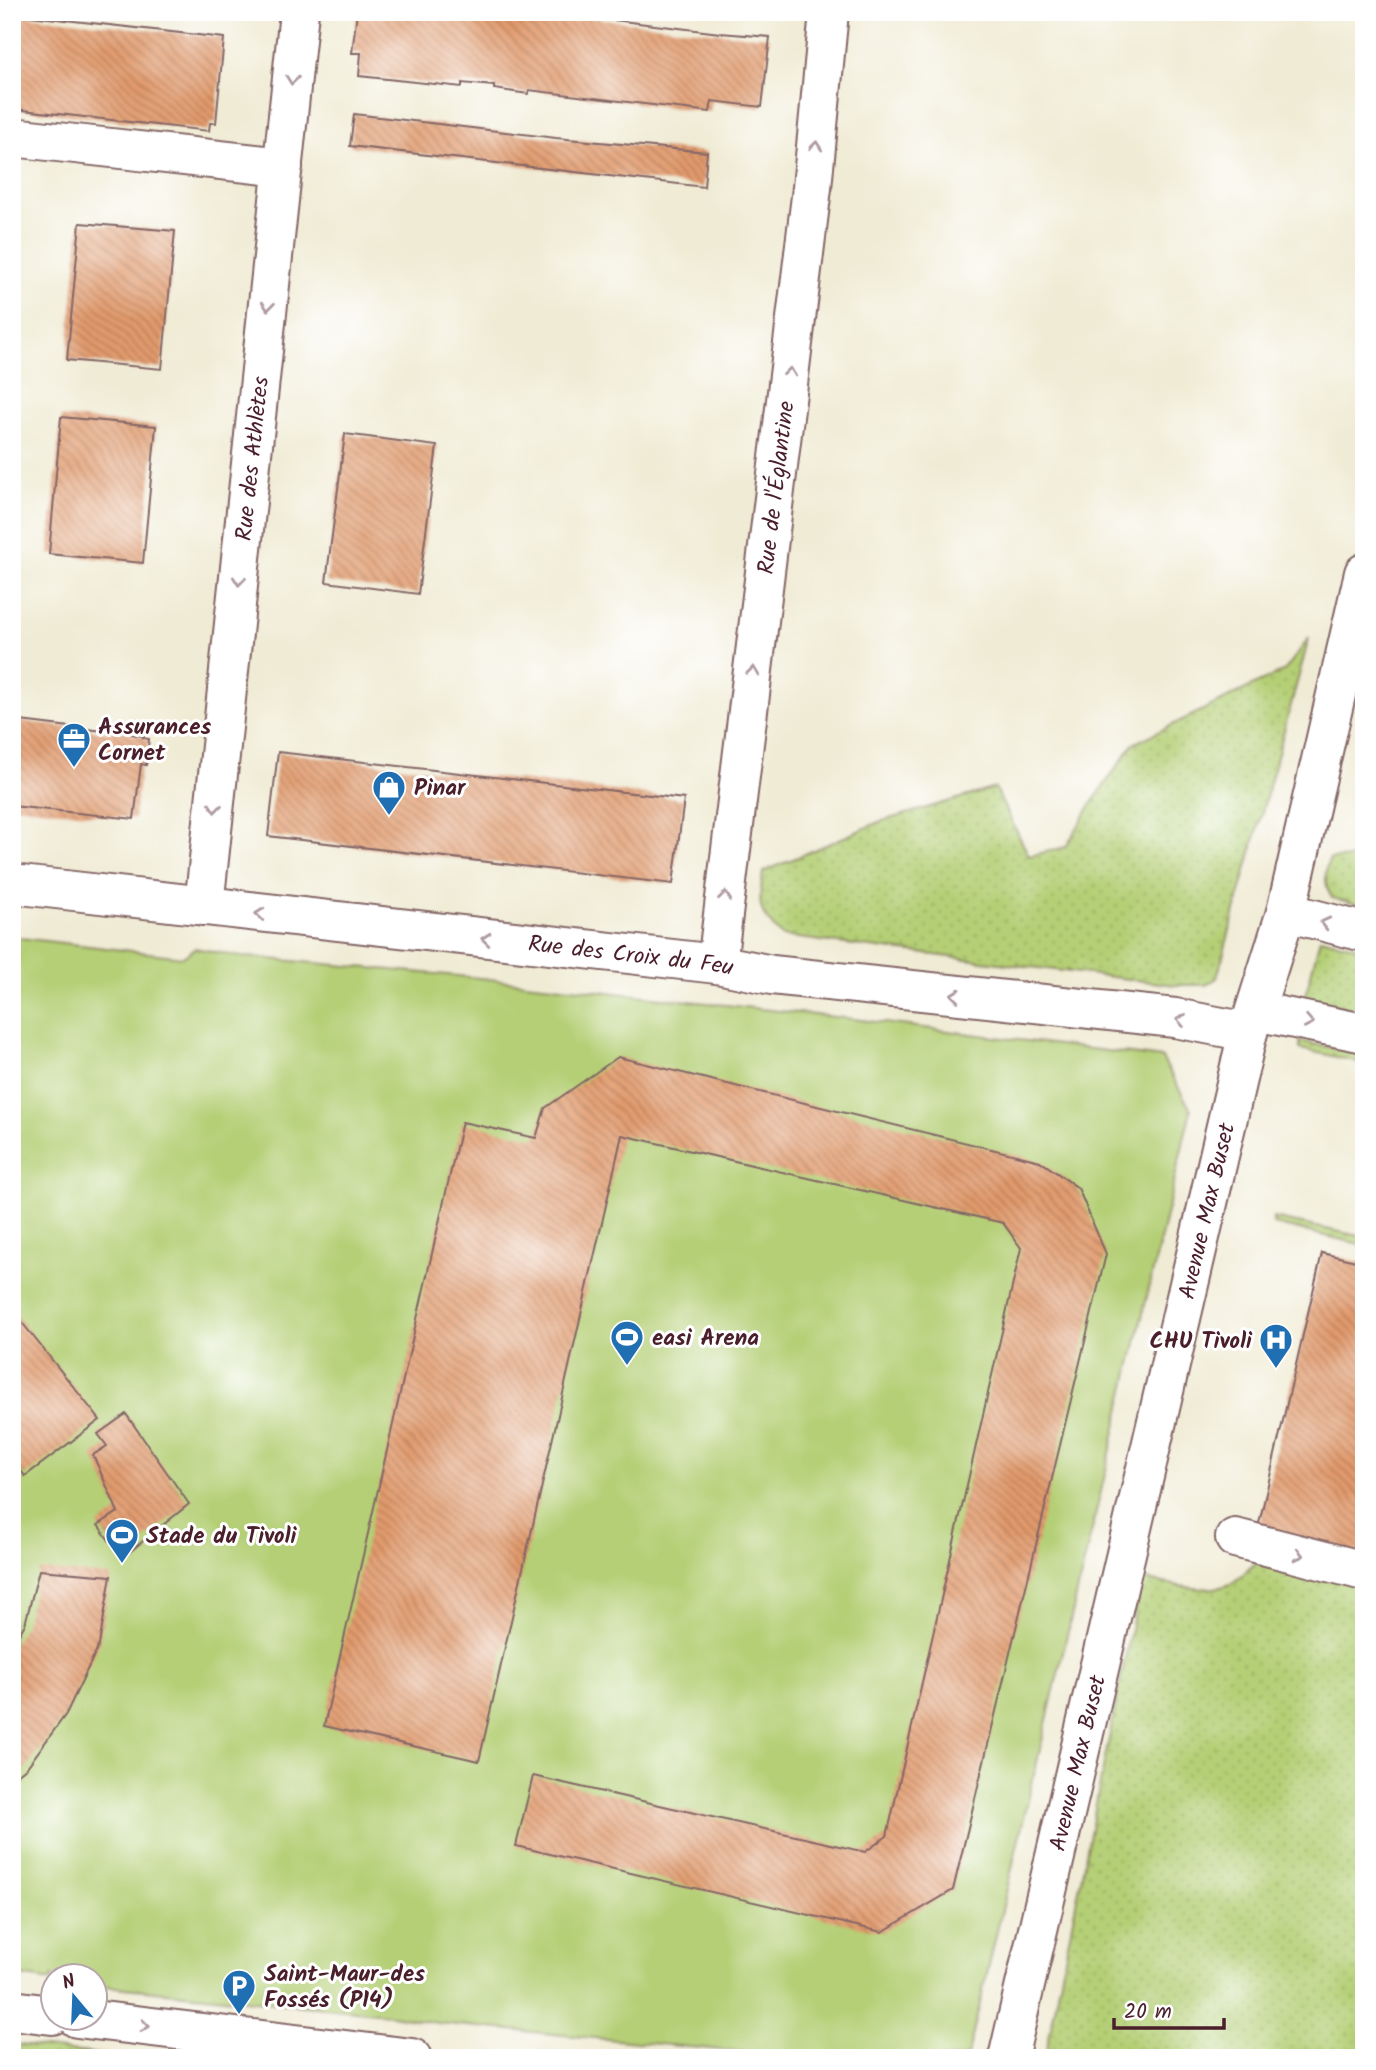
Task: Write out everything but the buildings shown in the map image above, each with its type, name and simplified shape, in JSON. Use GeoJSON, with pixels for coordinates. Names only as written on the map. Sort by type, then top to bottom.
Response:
{"type":"FeatureCollection","features":[{"type":"Feature","properties":{"kind":"street","name":"Rue des Athlètes"},"geometry":{"type":"LineString","coordinates":[[204,906],[299,12]]}},
{"type":"Feature","properties":{"kind":"street","name":"Rue de l'Églantine"},"geometry":{"type":"LineString","coordinates":[[717,964],[812,188],[829,12]]}},
{"type":"Feature","properties":{"kind":"street"},"geometry":{"type":"LineString","coordinates":[[12,137],[283,167]]}},
{"type":"Feature","properties":{"kind":"street","name":"Avenue Max Buset"},"geometry":{"type":"LineString","coordinates":[[1008,2058],[1251,1022],[1286,912],[1364,573]]}},
{"type":"Feature","properties":{"kind":"street","name":"Rue des Croix du Feu"},"geometry":{"type":"LineString","coordinates":[[12,884],[717,964],[772,975],[1175,1018],[1364,1033]]}},
{"type":"Feature","properties":{"kind":"street"},"geometry":{"type":"LineString","coordinates":[[1286,912],[1364,932]]}},
{"type":"Feature","properties":{"kind":"street"},"geometry":{"type":"LineString","coordinates":[[1235,1538],[1364,1572]]}},
{"type":"Feature","properties":{"kind":"street"},"geometry":{"type":"LineString","coordinates":[[12,2010],[38,2013]]}},
{"type":"Feature","properties":{"kind":"street"},"geometry":{"type":"LineString","coordinates":[[108,2022],[412,2058]]}},
{"type":"Feature","properties":{"kind":"green space"},"geometry":{"type":"Polygon","coordinates":[[[1309,638],[1217,978],[1206,985],[1176,985],[782,936],[764,914],[760,901],[763,872],[879,822],[995,788],[1029,856],[1066,847],[1090,806],[1133,744],[1285,670],[1309,638]]]}},
{"type":"Feature","properties":{"kind":"green space"},"geometry":{"type":"Polygon","coordinates":[[[1364,858],[1364,906],[1332,898],[1326,878],[1330,859],[1364,858]]]}},
{"type":"Feature","properties":{"kind":"green space","name":"easi Arena"},"geometry":{"type":"Polygon","coordinates":[[[12,937],[183,957],[195,948],[237,956],[480,978],[853,1019],[1162,1058],[1191,1110],[968,2054],[961,2058],[808,2058],[437,2023],[386,2014],[108,1986],[108,1962],[38,1962],[38,1979],[12,1975],[12,937]]]}},
{"type":"Feature","properties":{"kind":"green space"},"geometry":{"type":"Polygon","coordinates":[[[1320,938],[1364,948],[1364,1012],[1305,997],[1320,938]]]}},
{"type":"Feature","properties":{"kind":"green space"},"geometry":{"type":"Polygon","coordinates":[[[1300,1041],[1364,1055],[1364,1063],[1300,1049],[1300,1041]]]}},
{"type":"Feature","properties":{"kind":"green space"},"geometry":{"type":"Polygon","coordinates":[[[1273,1218],[1364,1237],[1364,1245],[1273,1224],[1273,1218]]]}},
{"type":"Feature","properties":{"kind":"green space"},"geometry":{"type":"Polygon","coordinates":[[[1261,1560],[1364,1584],[1364,2058],[1045,2058],[1141,1579],[1186,1587],[1221,1587],[1230,1584],[1261,1560]]]}},
{"type":"Feature","properties":{"kind":"green space"},"geometry":{"type":"Polygon","coordinates":[[[12,2044],[130,2058],[12,2058],[12,2044]]]}},
{"type":"Feature","properties":{"kind":"place","name":"Assurances Cornet"},"geometry":{"type":"Point","coordinates":[74,769]}},
{"type":"Feature","properties":{"kind":"place","name":"Pinar"},"geometry":{"type":"Point","coordinates":[389,817]}},
{"type":"Feature","properties":{"kind":"place","name":"easi Arena"},"geometry":{"type":"Point","coordinates":[627,1367]}},
{"type":"Feature","properties":{"kind":"place","name":"CHU Tivoli"},"geometry":{"type":"Point","coordinates":[1276,1370]}},
{"type":"Feature","properties":{"kind":"place","name":"Stade du Tivoli"},"geometry":{"type":"Point","coordinates":[122,1565]}},
{"type":"Feature","properties":{"kind":"place","name":"Saint-Maur-des Fossés (P14)"},"geometry":{"type":"Point","coordinates":[239,2016]}}]}
